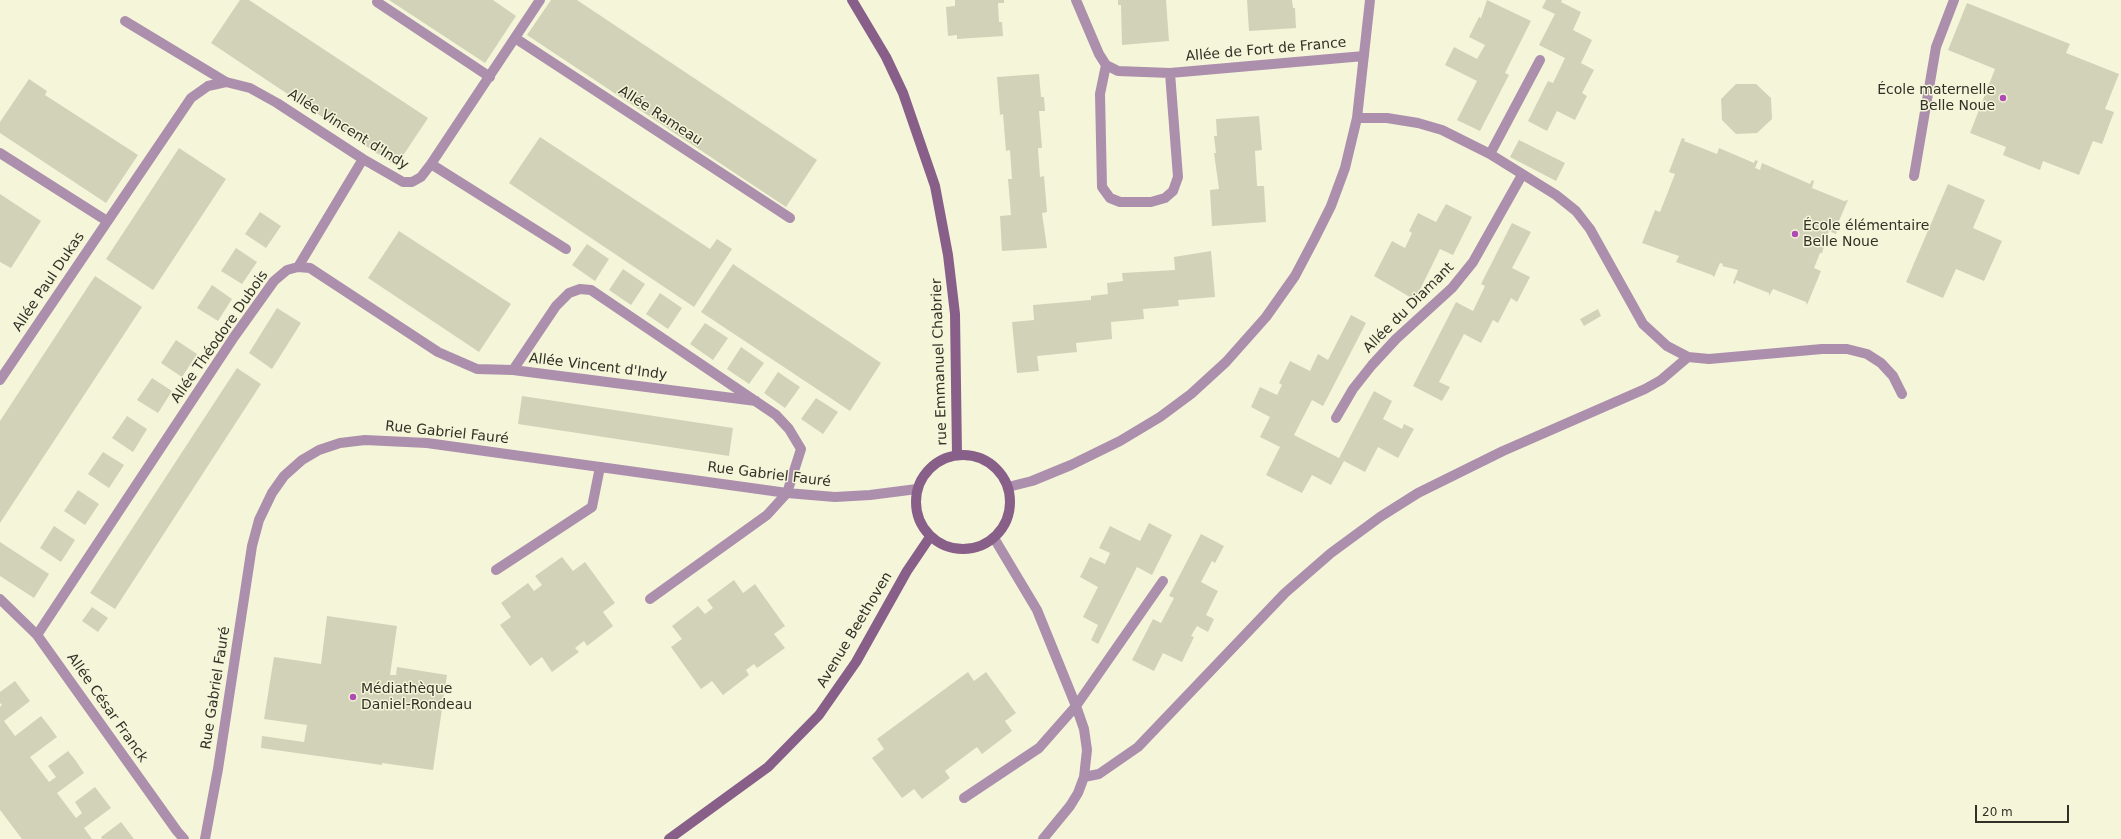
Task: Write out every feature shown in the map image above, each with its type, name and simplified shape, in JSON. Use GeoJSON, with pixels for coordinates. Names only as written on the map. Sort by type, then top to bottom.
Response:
{"type":"FeatureCollection","features":[{"type":"Feature","properties":{"kind":"street"},"geometry":{"type":"LineString","coordinates":[[432,164],[540,0]]}},
{"type":"Feature","properties":{"kind":"street","name":"rue Emmanuel Chabrier"},"geometry":{"type":"LineString","coordinates":[[852,0],[886,57],[903,93],[936,186],[948,255],[955,314],[957,454]]}},
{"type":"Feature","properties":{"kind":"street"},"geometry":{"type":"LineString","coordinates":[[1076,0],[1099,54],[1106,65]]}},
{"type":"Feature","properties":{"kind":"street"},"geometry":{"type":"LineString","coordinates":[[1008,487],[1032,481],[1071,465],[1120,441],[1160,417],[1191,394],[1226,362],[1266,317],[1294,276],[1315,238],[1331,206],[1345,168],[1357,118],[1370,0]]}},
{"type":"Feature","properties":{"kind":"street"},"geometry":{"type":"LineString","coordinates":[[1914,176],[1936,47],[1954,0]]}},
{"type":"Feature","properties":{"kind":"street"},"geometry":{"type":"LineString","coordinates":[[377,2],[490,76]]}},
{"type":"Feature","properties":{"kind":"street"},"geometry":{"type":"LineString","coordinates":[[125,21],[226,82]]}},
{"type":"Feature","properties":{"kind":"street","name":"Allée Rameau"},"geometry":{"type":"LineString","coordinates":[[515,38],[790,218]]}},
{"type":"Feature","properties":{"kind":"street","name":"Allée de Fort de France"},"geometry":{"type":"LineString","coordinates":[[1170,73],[1178,177],[1173,190],[1165,198],[1150,202],[1120,202],[1110,198],[1102,187],[1100,94],[1106,65],[1118,71],[1131,73],[1170,73],[1364,56]]}},
{"type":"Feature","properties":{"kind":"street"},"geometry":{"type":"LineString","coordinates":[[1490,154],[1540,60]]}},
{"type":"Feature","properties":{"kind":"street","name":"Allée Vincent d'Indy"},"geometry":{"type":"LineString","coordinates":[[208,86],[226,82],[250,88],[277,102],[363,159],[403,182],[412,182],[421,177],[432,164],[566,249]]}},
{"type":"Feature","properties":{"kind":"street","name":"Allée Paul Dukas"},"geometry":{"type":"LineString","coordinates":[[0,380],[191,98],[208,86]]}},
{"type":"Feature","properties":{"kind":"street"},"geometry":{"type":"LineString","coordinates":[[1357,118],[1387,118],[1418,123],[1442,130],[1490,154],[1556,195],[1576,211],[1590,229],[1643,324],[1667,346],[1688,357],[1709,359],[1822,349],[1847,349],[1867,354],[1881,363],[1893,376],[1902,394]]}},
{"type":"Feature","properties":{"kind":"street"},"geometry":{"type":"LineString","coordinates":[[0,153],[107,221]]}},
{"type":"Feature","properties":{"kind":"street"},"geometry":{"type":"LineString","coordinates":[[363,159],[298,267],[310,268],[438,352],[464,364],[489,370],[513,370]]}},
{"type":"Feature","properties":{"kind":"street","name":"Allée du Diamant"},"geometry":{"type":"LineString","coordinates":[[1336,418],[1353,389],[1372,365],[1396,339],[1452,288],[1473,262],[1522,175]]}},
{"type":"Feature","properties":{"kind":"street","name":"Allée Théodore Dubois"},"geometry":{"type":"LineString","coordinates":[[37,635],[234,337],[274,281],[287,270],[298,267]]}},
{"type":"Feature","properties":{"kind":"street","name":"Allée Vincent d'Indy"},"geometry":{"type":"LineString","coordinates":[[756,401],[513,370],[556,306],[569,293],[580,289],[590,290],[756,401],[776,416],[789,429],[801,449],[787,493]]}},
{"type":"Feature","properties":{"kind":"street"},"geometry":{"type":"LineString","coordinates":[[1084,777],[1099,774],[1138,747],[1285,593],[1331,553],[1380,517],[1418,493],[1476,464],[1645,389],[1661,380],[1688,357]]}},
{"type":"Feature","properties":{"kind":"street","name":"Rue Gabriel Fauré"},"geometry":{"type":"LineString","coordinates":[[205,839],[218,769],[252,546],[259,520],[272,494],[284,476],[302,460],[319,450],[340,443],[365,440],[427,443],[787,493],[835,497],[870,495],[917,489]]}},
{"type":"Feature","properties":{"kind":"street"},"geometry":{"type":"LineString","coordinates":[[957,454],[973,455],[988,462],[1001,473],[1008,487],[1010,506],[1005,523],[994,538],[979,547],[962,549],[944,546],[930,536],[919,517],[916,506],[917,489],[925,473],[940,461],[957,454]]}},
{"type":"Feature","properties":{"kind":"street"},"geometry":{"type":"LineString","coordinates":[[496,570],[592,507],[600,466]]}},
{"type":"Feature","properties":{"kind":"street"},"geometry":{"type":"LineString","coordinates":[[650,599],[767,515],[787,493]]}},
{"type":"Feature","properties":{"kind":"street","name":"Avenue Beethoven"},"geometry":{"type":"LineString","coordinates":[[669,839],[768,767],[819,715],[856,662],[903,577],[930,536]]}},
{"type":"Feature","properties":{"kind":"street"},"geometry":{"type":"LineString","coordinates":[[994,538],[1037,610],[1084,729],[1087,750],[1084,777],[1078,793],[1070,806],[1043,839]]}},
{"type":"Feature","properties":{"kind":"street"},"geometry":{"type":"LineString","coordinates":[[964,798],[1039,748],[1076,706],[1163,581]]}},
{"type":"Feature","properties":{"kind":"street","name":"Allée César Franck"},"geometry":{"type":"LineString","coordinates":[[0,599],[37,635],[184,839]]}},
{"type":"Feature","properties":{"kind":"building"},"geometry":{"type":"Polygon","coordinates":[[[240,0],[249,0],[428,118],[396,166],[211,43],[240,0]]]}},
{"type":"Feature","properties":{"kind":"building"},"geometry":{"type":"Polygon","coordinates":[[[389,0],[493,0],[516,16],[485,63],[389,0]]]}},
{"type":"Feature","properties":{"kind":"building"},"geometry":{"type":"Polygon","coordinates":[[[551,0],[577,0],[817,160],[786,207],[527,35],[551,0]]]}},
{"type":"Feature","properties":{"kind":"building"},"geometry":{"type":"Polygon","coordinates":[[[955,0],[1004,0],[1004,3],[998,3],[999,22],[1002,22],[1003,36],[957,39],[957,35],[948,36],[946,7],[955,6],[955,0]]]}},
{"type":"Feature","properties":{"kind":"building"},"geometry":{"type":"Polygon","coordinates":[[[1118,0],[1166,0],[1169,41],[1122,45],[1121,5],[1118,5],[1118,0]]]}},
{"type":"Feature","properties":{"kind":"building"},"geometry":{"type":"Polygon","coordinates":[[[1247,0],[1292,0],[1293,8],[1295,8],[1296,28],[1249,31],[1247,0]]]}},
{"type":"Feature","properties":{"kind":"building"},"geometry":{"type":"Polygon","coordinates":[[[1487,0],[1531,21],[1505,73],[1509,75],[1480,131],[1457,120],[1477,81],[1445,65],[1454,47],[1477,59],[1485,45],[1469,37],[1479,17],[1481,18],[1487,0]]]}},
{"type":"Feature","properties":{"kind":"building"},"geometry":{"type":"Polygon","coordinates":[[[1546,0],[1562,0],[1561,2],[1581,12],[1573,30],[1592,40],[1581,63],[1594,70],[1582,93],[1587,96],[1575,120],[1557,111],[1547,131],[1528,121],[1548,81],[1553,83],[1565,58],[1539,45],[1555,14],[1542,8],[1546,0]]]}},
{"type":"Feature","properties":{"kind":"building"},"geometry":{"type":"Polygon","coordinates":[[[1967,3],[2070,44],[2066,53],[2119,74],[2105,109],[2114,112],[2102,144],[2093,141],[2079,175],[2043,161],[2040,170],[2003,155],[2006,147],[1970,133],[1995,69],[1948,50],[1967,3]]]}},
{"type":"Feature","properties":{"kind":"building"},"geometry":{"type":"Polygon","coordinates":[[[1039,74],[1041,97],[1044,97],[1045,111],[1039,111],[1042,148],[1038,148],[1040,177],[1044,176],[1047,212],[1042,213],[1047,248],[1002,251],[1000,216],[1011,215],[1008,179],[1012,179],[1010,150],[1006,151],[1003,114],[1000,115],[997,77],[1039,74]]]}},
{"type":"Feature","properties":{"kind":"building"},"geometry":{"type":"Polygon","coordinates":[[[29,79],[47,91],[45,95],[138,155],[106,203],[0,133],[0,122],[29,79]]]}},
{"type":"Feature","properties":{"kind":"building"},"geometry":{"type":"Polygon","coordinates":[[[1736,84],[1756,84],[1771,98],[1772,119],[1757,133],[1736,134],[1722,120],[1721,99],[1736,84]]]}},
{"type":"Feature","properties":{"kind":"building"},"geometry":{"type":"Polygon","coordinates":[[[1259,116],[1262,150],[1255,151],[1257,186],[1264,186],[1266,222],[1212,226],[1210,190],[1219,189],[1214,153],[1216,153],[1214,136],[1217,136],[1216,119],[1259,116]]]}},
{"type":"Feature","properties":{"kind":"building"},"geometry":{"type":"Polygon","coordinates":[[[540,137],[710,249],[717,239],[732,249],[694,307],[509,183],[540,137]]]}},
{"type":"Feature","properties":{"kind":"building"},"geometry":{"type":"Polygon","coordinates":[[[1682,138],[1685,139],[1684,141],[1717,154],[1719,148],[1754,163],[1755,160],[1758,161],[1755,168],[1760,170],[1762,163],[1810,184],[1812,180],[1814,181],[1812,188],[1844,201],[1848,200],[1835,230],[1837,231],[1836,234],[1829,231],[1822,253],[1820,253],[1814,268],[1821,271],[1807,305],[1806,302],[1773,289],[1769,296],[1769,293],[1736,280],[1735,284],[1733,283],[1738,270],[1722,266],[1723,264],[1720,263],[1714,277],[1676,262],[1679,256],[1642,243],[1655,210],[1660,212],[1675,174],[1669,172],[1682,138]]]}},
{"type":"Feature","properties":{"kind":"building"},"geometry":{"type":"Polygon","coordinates":[[[1519,140],[1565,163],[1556,181],[1510,157],[1519,140]]]}},
{"type":"Feature","properties":{"kind":"building"},"geometry":{"type":"Polygon","coordinates":[[[179,148],[226,179],[153,290],[106,259],[179,148]]]}},
{"type":"Feature","properties":{"kind":"building"},"geometry":{"type":"Polygon","coordinates":[[[1948,184],[1985,200],[1973,228],[2002,241],[1984,281],[1956,269],[1943,298],[1906,282],[1948,184]]]}},
{"type":"Feature","properties":{"kind":"building"},"geometry":{"type":"Polygon","coordinates":[[[0,194],[41,221],[11,268],[0,262],[0,194]]]}},
{"type":"Feature","properties":{"kind":"building"},"geometry":{"type":"Polygon","coordinates":[[[1446,204],[1472,217],[1453,255],[1440,249],[1415,300],[1374,276],[1392,241],[1405,248],[1412,233],[1409,231],[1418,213],[1436,222],[1446,204]]]}},
{"type":"Feature","properties":{"kind":"building"},"geometry":{"type":"Polygon","coordinates":[[[260,212],[281,226],[266,248],[245,234],[260,212]]]}},
{"type":"Feature","properties":{"kind":"building"},"geometry":{"type":"Polygon","coordinates":[[[1512,223],[1531,232],[1512,268],[1530,277],[1517,302],[1511,298],[1498,323],[1493,320],[1481,343],[1464,334],[1439,382],[1450,387],[1442,401],[1413,386],[1456,302],[1473,311],[1485,286],[1481,284],[1512,223]]]}},
{"type":"Feature","properties":{"kind":"building"},"geometry":{"type":"Polygon","coordinates":[[[399,231],[511,304],[479,352],[368,278],[399,231]]]}},
{"type":"Feature","properties":{"kind":"building"},"geometry":{"type":"Polygon","coordinates":[[[587,244],[609,259],[595,281],[572,265],[587,244]]]}},
{"type":"Feature","properties":{"kind":"building"},"geometry":{"type":"Polygon","coordinates":[[[236,248],[257,262],[242,284],[221,271],[236,248]]]}},
{"type":"Feature","properties":{"kind":"building"},"geometry":{"type":"Polygon","coordinates":[[[1211,251],[1215,297],[1178,300],[1179,306],[1143,309],[1144,319],[1111,322],[1112,339],[1076,343],[1077,352],[1037,356],[1039,371],[1017,373],[1012,322],[1034,320],[1033,305],[1091,300],[1091,296],[1108,294],[1107,283],[1123,281],[1122,273],[1175,270],[1174,257],[1211,251]]]}},
{"type":"Feature","properties":{"kind":"building"},"geometry":{"type":"Polygon","coordinates":[[[733,264],[881,363],[850,411],[701,312],[733,264]]]}},
{"type":"Feature","properties":{"kind":"building"},"geometry":{"type":"Polygon","coordinates":[[[623,269],[645,284],[631,305],[609,290],[623,269]]]}},
{"type":"Feature","properties":{"kind":"building"},"geometry":{"type":"Polygon","coordinates":[[[95,276],[142,307],[0,523],[0,421],[95,276]]]}},
{"type":"Feature","properties":{"kind":"building"},"geometry":{"type":"Polygon","coordinates":[[[212,285],[232,299],[218,321],[197,308],[212,285]]]}},
{"type":"Feature","properties":{"kind":"building"},"geometry":{"type":"Polygon","coordinates":[[[660,293],[682,308],[668,329],[646,314],[660,293]]]}},
{"type":"Feature","properties":{"kind":"building"},"geometry":{"type":"Polygon","coordinates":[[[277,308],[301,323],[272,369],[249,353],[277,308]]]}},
{"type":"Feature","properties":{"kind":"building"},"geometry":{"type":"Polygon","coordinates":[[[1598,309],[1601,316],[1584,326],[1580,319],[1598,309]]]}},
{"type":"Feature","properties":{"kind":"building"},"geometry":{"type":"Polygon","coordinates":[[[1351,315],[1366,323],[1323,406],[1312,400],[1294,435],[1339,458],[1374,391],[1392,401],[1383,419],[1402,429],[1404,424],[1414,429],[1398,458],[1378,447],[1365,472],[1344,461],[1331,485],[1312,475],[1302,493],[1266,475],[1280,447],[1260,437],[1270,417],[1251,407],[1260,387],[1277,395],[1282,385],[1279,383],[1290,361],[1310,371],[1318,354],[1328,360],[1351,315]]]}},
{"type":"Feature","properties":{"kind":"building"},"geometry":{"type":"Polygon","coordinates":[[[705,323],[728,338],[713,360],[690,344],[705,323]]]}},
{"type":"Feature","properties":{"kind":"building"},"geometry":{"type":"Polygon","coordinates":[[[176,340],[197,354],[182,377],[161,363],[176,340]]]}},
{"type":"Feature","properties":{"kind":"building"},"geometry":{"type":"Polygon","coordinates":[[[741,347],[764,363],[749,384],[727,369],[741,347]]]}},
{"type":"Feature","properties":{"kind":"building"},"geometry":{"type":"Polygon","coordinates":[[[237,368],[261,384],[115,609],[90,593],[237,368]]]}},
{"type":"Feature","properties":{"kind":"building"},"geometry":{"type":"Polygon","coordinates":[[[778,372],[800,387],[785,408],[764,393],[778,372]]]}},
{"type":"Feature","properties":{"kind":"building"},"geometry":{"type":"Polygon","coordinates":[[[152,378],[172,391],[158,413],[137,400],[152,378]]]}},
{"type":"Feature","properties":{"kind":"building"},"geometry":{"type":"Polygon","coordinates":[[[522,396],[733,428],[729,456],[518,424],[522,396]]]}},
{"type":"Feature","properties":{"kind":"building"},"geometry":{"type":"Polygon","coordinates":[[[816,398],[838,412],[823,434],[801,419],[816,398]]]}},
{"type":"Feature","properties":{"kind":"building"},"geometry":{"type":"Polygon","coordinates":[[[127,416],[147,429],[133,452],[112,438],[127,416]]]}},
{"type":"Feature","properties":{"kind":"building"},"geometry":{"type":"Polygon","coordinates":[[[103,452],[124,465],[109,488],[88,474],[103,452]]]}},
{"type":"Feature","properties":{"kind":"building"},"geometry":{"type":"Polygon","coordinates":[[[78,490],[99,504],[85,525],[64,511],[78,490]]]}},
{"type":"Feature","properties":{"kind":"building"},"geometry":{"type":"Polygon","coordinates":[[[1149,523],[1172,535],[1152,575],[1137,567],[1098,644],[1091,640],[1098,625],[1083,617],[1098,587],[1080,577],[1090,557],[1105,564],[1110,553],[1099,548],[1110,526],[1140,541],[1149,523]]]}},
{"type":"Feature","properties":{"kind":"building"},"geometry":{"type":"Polygon","coordinates":[[[54,526],[75,540],[61,562],[40,548],[54,526]]]}},
{"type":"Feature","properties":{"kind":"building"},"geometry":{"type":"Polygon","coordinates":[[[1201,534],[1224,546],[1215,563],[1212,561],[1201,582],[1218,591],[1206,615],[1214,619],[1208,632],[1197,626],[1191,636],[1194,637],[1182,662],[1163,653],[1154,671],[1132,660],[1153,619],[1161,623],[1174,598],[1169,596],[1201,534]]]}},
{"type":"Feature","properties":{"kind":"building"},"geometry":{"type":"Polygon","coordinates":[[[0,542],[49,574],[34,598],[0,576],[0,542]]]}},
{"type":"Feature","properties":{"kind":"building"},"geometry":{"type":"Polygon","coordinates":[[[562,557],[573,571],[585,562],[615,603],[603,612],[613,626],[587,646],[584,641],[575,648],[579,652],[552,672],[542,657],[530,666],[500,625],[511,617],[501,603],[528,583],[534,591],[542,585],[535,576],[562,557]]]}},
{"type":"Feature","properties":{"kind":"building"},"geometry":{"type":"Polygon","coordinates":[[[734,580],[743,593],[755,584],[785,626],[774,634],[785,648],[757,668],[754,664],[746,670],[749,675],[723,695],[712,681],[701,689],[671,647],[682,639],[672,626],[698,606],[705,614],[713,608],[707,600],[734,580]]]}},
{"type":"Feature","properties":{"kind":"building"},"geometry":{"type":"Polygon","coordinates":[[[92,607],[108,618],[98,632],[82,621],[92,607]]]}},
{"type":"Feature","properties":{"kind":"building","name":"Médiathèque Daniel-Rondeau"},"geometry":{"type":"Polygon","coordinates":[[[327,616],[397,626],[390,675],[396,675],[397,667],[447,675],[433,770],[382,763],[382,765],[261,748],[262,736],[304,742],[307,725],[264,719],[274,657],[321,664],[327,616]]]}},
{"type":"Feature","properties":{"kind":"building"},"geometry":{"type":"Polygon","coordinates":[[[968,672],[974,681],[986,672],[1016,713],[1005,721],[1012,731],[982,754],[977,747],[945,771],[950,778],[922,799],[914,789],[902,798],[872,758],[884,749],[877,739],[968,672]]]}},
{"type":"Feature","properties":{"kind":"building"},"geometry":{"type":"Polygon","coordinates":[[[15,681],[30,701],[4,721],[15,736],[41,716],[57,737],[30,757],[49,782],[56,777],[48,766],[68,751],[84,773],[57,793],[76,818],[82,813],[75,802],[95,787],[111,808],[84,828],[92,839],[22,839],[0,810],[0,707],[2,705],[0,703],[0,692],[15,681]]]}},
{"type":"Feature","properties":{"kind":"building"},"geometry":{"type":"Polygon","coordinates":[[[121,822],[134,839],[102,839],[101,837],[121,822]]]}},
{"type":"Feature","properties":{"kind":"place","name":"École maternelle Belle Noue"},"geometry":{"type":"Point","coordinates":[2003,98]}},
{"type":"Feature","properties":{"kind":"place","name":"École élémentaire Belle Noue"},"geometry":{"type":"Point","coordinates":[1795,234]}},
{"type":"Feature","properties":{"kind":"place","name":"Médiathèque Daniel-Rondeau"},"geometry":{"type":"Point","coordinates":[353,697]}}]}
